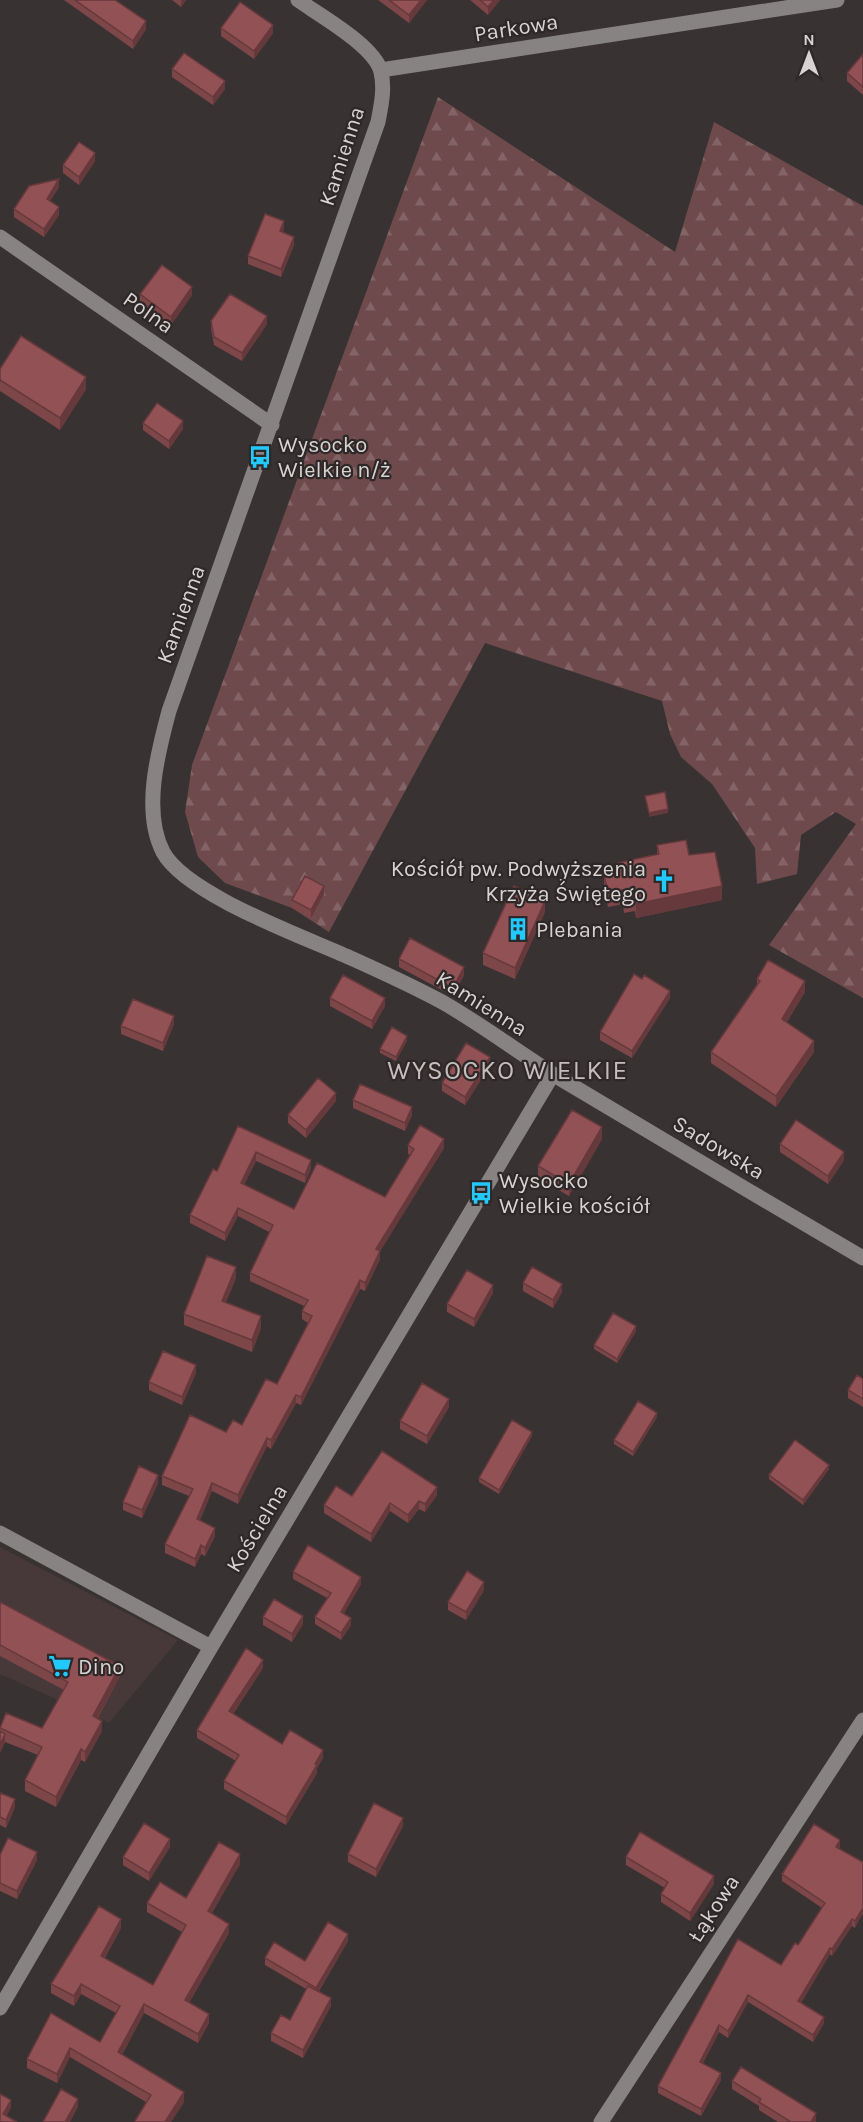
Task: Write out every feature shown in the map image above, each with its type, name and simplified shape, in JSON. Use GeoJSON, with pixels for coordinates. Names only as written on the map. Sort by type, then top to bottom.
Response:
{"type":"FeatureCollection","features":[{"type":"Feature","properties":{"kind":"street"},"geometry":{"type":"LineString","coordinates":[[298,0],[371,55],[381,70]]}},
{"type":"Feature","properties":{"kind":"street","name":"Parkowa"},"geometry":{"type":"LineString","coordinates":[[381,70],[836,1]]}},
{"type":"Feature","properties":{"kind":"street","name":"Kamienna"},"geometry":{"type":"LineString","coordinates":[[381,70],[383,98],[378,122],[169,711],[157,759],[153,794],[157,833],[163,852],[179,873],[208,894],[399,980],[446,1004],[554,1074]]}},
{"type":"Feature","properties":{"kind":"street","name":"Polna"},"geometry":{"type":"LineString","coordinates":[[0,237],[272,424]]}},
{"type":"Feature","properties":{"kind":"street","name":"Sadowska"},"geometry":{"type":"LineString","coordinates":[[554,1074],[863,1258]]}},
{"type":"Feature","properties":{"kind":"street","name":"Kościelna"},"geometry":{"type":"LineString","coordinates":[[0,2008],[211,1647],[554,1074]]}},
{"type":"Feature","properties":{"kind":"street"},"geometry":{"type":"LineString","coordinates":[[0,1533],[211,1647]]}},
{"type":"Feature","properties":{"kind":"street","name":"Łąkowa"},"geometry":{"type":"LineString","coordinates":[[601,2122],[863,1720]]}},
{"type":"Feature","properties":{"kind":"shaded area"},"geometry":{"type":"Polygon","coordinates":[[[0,1547],[178,1640],[109,1723],[0,1674],[0,1547]]]}},
{"type":"Feature","properties":{"kind":"green space"},"geometry":{"type":"Polygon","coordinates":[[[438,97],[675,252],[714,122],[863,206],[863,998],[769,945],[856,824],[836,812],[801,835],[797,874],[757,884],[755,848],[712,784],[681,757],[670,734],[662,701],[485,643],[329,932],[292,908],[225,883],[198,857],[185,812],[192,765],[438,97]]]}},
{"type":"Feature","properties":{"kind":"building"},"geometry":{"type":"Polygon","coordinates":[[[75,0],[115,0],[146,21],[133,41],[75,0]]]}},
{"type":"Feature","properties":{"kind":"building"},"geometry":{"type":"Polygon","coordinates":[[[389,0],[421,0],[409,15],[389,0]]]}},
{"type":"Feature","properties":{"kind":"building"},"geometry":{"type":"Polygon","coordinates":[[[480,0],[494,0],[488,7],[480,0]]]}},
{"type":"Feature","properties":{"kind":"building"},"geometry":{"type":"Polygon","coordinates":[[[240,2],[273,25],[254,51],[221,28],[240,2]]]}},
{"type":"Feature","properties":{"kind":"building"},"geometry":{"type":"Polygon","coordinates":[[[184,53],[225,81],[213,97],[172,69],[184,53]]]}},
{"type":"Feature","properties":{"kind":"building"},"geometry":{"type":"Polygon","coordinates":[[[863,54],[863,87],[847,73],[863,54]]]}},
{"type":"Feature","properties":{"kind":"building"},"geometry":{"type":"Polygon","coordinates":[[[79,142],[95,153],[79,177],[63,165],[79,142]]]}},
{"type":"Feature","properties":{"kind":"building"},"geometry":{"type":"Polygon","coordinates":[[[59,179],[47,199],[59,207],[44,229],[14,209],[29,186],[59,179]]]}},
{"type":"Feature","properties":{"kind":"building"},"geometry":{"type":"Polygon","coordinates":[[[265,214],[284,221],[280,231],[294,237],[281,269],[248,256],[265,214]]]}},
{"type":"Feature","properties":{"kind":"building"},"geometry":{"type":"Polygon","coordinates":[[[162,265],[192,287],[171,317],[140,294],[162,265]]]}},
{"type":"Feature","properties":{"kind":"building"},"geometry":{"type":"Polygon","coordinates":[[[230,294],[267,316],[242,353],[214,337],[211,321],[230,294]]]}},
{"type":"Feature","properties":{"kind":"building"},"geometry":{"type":"Polygon","coordinates":[[[21,336],[86,377],[60,418],[0,380],[0,369],[21,336]]]}},
{"type":"Feature","properties":{"kind":"building"},"geometry":{"type":"Polygon","coordinates":[[[157,403],[183,421],[169,441],[143,423],[157,403]]]}},
{"type":"Feature","properties":{"kind":"building"},"geometry":{"type":"Polygon","coordinates":[[[665,792],[668,809],[649,813],[645,796],[665,792]]]}},
{"type":"Feature","properties":{"kind":"building","name":"Kościół pw. Podwyższenia Krzyża Świętego"},"geometry":{"type":"Polygon","coordinates":[[[686,840],[689,855],[715,852],[722,886],[636,904],[635,898],[624,900],[623,890],[608,893],[604,875],[619,872],[617,863],[659,854],[657,845],[686,840]]]}},
{"type":"Feature","properties":{"kind":"building"},"geometry":{"type":"Polygon","coordinates":[[[305,876],[324,886],[311,910],[292,900],[305,876]]]}},
{"type":"Feature","properties":{"kind":"building","name":"Plebania"},"geometry":{"type":"Polygon","coordinates":[[[514,886],[545,901],[515,968],[483,953],[514,886]]]}},
{"type":"Feature","properties":{"kind":"building"},"geometry":{"type":"Polygon","coordinates":[[[410,938],[464,967],[453,988],[399,959],[410,938]]]}},
{"type":"Feature","properties":{"kind":"building"},"geometry":{"type":"Polygon","coordinates":[[[768,960],[805,981],[782,1019],[814,1041],[776,1096],[711,1052],[760,981],[757,979],[768,960]]]}},
{"type":"Feature","properties":{"kind":"building"},"geometry":{"type":"Polygon","coordinates":[[[634,974],[642,979],[644,975],[670,991],[632,1051],[600,1032],[634,974]]]}},
{"type":"Feature","properties":{"kind":"building"},"geometry":{"type":"Polygon","coordinates":[[[343,975],[385,998],[372,1021],[330,998],[343,975]]]}},
{"type":"Feature","properties":{"kind":"building"},"geometry":{"type":"Polygon","coordinates":[[[133,999],[174,1016],[163,1043],[121,1026],[133,999]]]}},
{"type":"Feature","properties":{"kind":"building"},"geometry":{"type":"Polygon","coordinates":[[[392,1027],[407,1036],[396,1057],[380,1049],[392,1027]]]}},
{"type":"Feature","properties":{"kind":"building"},"geometry":{"type":"Polygon","coordinates":[[[466,1043],[490,1057],[465,1097],[442,1083],[466,1043]]]}},
{"type":"Feature","properties":{"kind":"building"},"geometry":{"type":"Polygon","coordinates":[[[318,1078],[336,1093],[306,1130],[288,1115],[318,1078]]]}},
{"type":"Feature","properties":{"kind":"building"},"geometry":{"type":"Polygon","coordinates":[[[360,1084],[412,1107],[405,1123],[353,1100],[360,1084]]]}},
{"type":"Feature","properties":{"kind":"building"},"geometry":{"type":"Polygon","coordinates":[[[572,1110],[602,1127],[569,1184],[538,1166],[572,1110]]]}},
{"type":"Feature","properties":{"kind":"building"},"geometry":{"type":"Polygon","coordinates":[[[796,1120],[844,1152],[828,1176],[780,1144],[796,1120]]]}},
{"type":"Feature","properties":{"kind":"building"},"geometry":{"type":"Polygon","coordinates":[[[420,1125],[444,1139],[376,1249],[380,1251],[365,1283],[360,1280],[301,1397],[296,1395],[271,1440],[267,1438],[238,1495],[212,1483],[197,1519],[215,1528],[205,1548],[201,1545],[195,1559],[165,1544],[193,1489],[162,1476],[190,1415],[226,1432],[233,1420],[242,1425],[266,1379],[277,1384],[312,1316],[302,1311],[308,1300],[250,1273],[273,1225],[238,1208],[225,1233],[190,1215],[213,1169],[217,1171],[238,1126],[311,1160],[305,1175],[256,1152],[241,1183],[294,1209],[317,1163],[385,1197],[414,1149],[408,1145],[420,1125]]]}},
{"type":"Feature","properties":{"kind":"building"},"geometry":{"type":"Polygon","coordinates":[[[207,1256],[236,1267],[222,1301],[261,1316],[252,1340],[184,1314],[207,1256]]]}},
{"type":"Feature","properties":{"kind":"building"},"geometry":{"type":"Polygon","coordinates":[[[532,1267],[562,1284],[553,1300],[523,1283],[532,1267]]]}},
{"type":"Feature","properties":{"kind":"building"},"geometry":{"type":"Polygon","coordinates":[[[467,1270],[493,1285],[474,1319],[447,1304],[467,1270]]]}},
{"type":"Feature","properties":{"kind":"building"},"geometry":{"type":"Polygon","coordinates":[[[613,1313],[636,1326],[617,1359],[594,1345],[613,1313]]]}},
{"type":"Feature","properties":{"kind":"building"},"geometry":{"type":"Polygon","coordinates":[[[163,1351],[196,1365],[182,1397],[149,1382],[163,1351]]]}},
{"type":"Feature","properties":{"kind":"building"},"geometry":{"type":"Polygon","coordinates":[[[857,1375],[863,1379],[863,1399],[848,1390],[857,1375]]]}},
{"type":"Feature","properties":{"kind":"building"},"geometry":{"type":"Polygon","coordinates":[[[422,1383],[449,1399],[427,1436],[400,1421],[422,1383]]]}},
{"type":"Feature","properties":{"kind":"building"},"geometry":{"type":"Polygon","coordinates":[[[638,1401],[657,1413],[633,1452],[614,1440],[638,1401]]]}},
{"type":"Feature","properties":{"kind":"building"},"geometry":{"type":"Polygon","coordinates":[[[512,1420],[532,1432],[499,1490],[479,1478],[512,1420]]]}},
{"type":"Feature","properties":{"kind":"building"},"geometry":{"type":"Polygon","coordinates":[[[795,1440],[829,1465],[803,1500],[769,1475],[795,1440]]]}},
{"type":"Feature","properties":{"kind":"building"},"geometry":{"type":"Polygon","coordinates":[[[382,1451],[437,1487],[425,1504],[419,1501],[408,1515],[390,1503],[371,1534],[324,1505],[336,1486],[352,1496],[382,1451]]]}},
{"type":"Feature","properties":{"kind":"building"},"geometry":{"type":"Polygon","coordinates":[[[139,1466],[158,1475],[142,1510],[123,1502],[139,1466]]]}},
{"type":"Feature","properties":{"kind":"building"},"geometry":{"type":"Polygon","coordinates":[[[308,1545],[361,1577],[341,1612],[351,1618],[341,1633],[315,1617],[331,1593],[293,1572],[308,1545]]]}},
{"type":"Feature","properties":{"kind":"building"},"geometry":{"type":"Polygon","coordinates":[[[467,1571],[484,1582],[466,1612],[448,1602],[467,1571]]]}},
{"type":"Feature","properties":{"kind":"building"},"geometry":{"type":"Polygon","coordinates":[[[274,1599],[303,1616],[292,1634],[263,1617],[274,1599]]]}},
{"type":"Feature","properties":{"kind":"building"},"geometry":{"type":"Polygon","coordinates":[[[0,1602],[120,1666],[93,1716],[102,1721],[85,1752],[81,1749],[56,1797],[25,1780],[42,1747],[0,1728],[6,1713],[42,1728],[68,1682],[0,1645],[0,1602]]]}},
{"type":"Feature","properties":{"kind":"building"},"geometry":{"type":"Polygon","coordinates":[[[246,1648],[263,1660],[229,1711],[282,1744],[290,1730],[323,1750],[315,1764],[317,1765],[286,1817],[224,1781],[239,1755],[197,1730],[246,1648]]]}},
{"type":"Feature","properties":{"kind":"building"},"geometry":{"type":"Polygon","coordinates":[[[0,1731],[5,1734],[0,1745],[0,1731]]]}},
{"type":"Feature","properties":{"kind":"building"},"geometry":{"type":"Polygon","coordinates":[[[0,1793],[15,1799],[6,1820],[0,1817],[0,1793]]]}},
{"type":"Feature","properties":{"kind":"building"},"geometry":{"type":"Polygon","coordinates":[[[374,1803],[403,1818],[376,1869],[348,1854],[374,1803]]]}},
{"type":"Feature","properties":{"kind":"building"},"geometry":{"type":"Polygon","coordinates":[[[144,1823],[170,1839],[149,1873],[123,1857],[144,1823]]]}},
{"type":"Feature","properties":{"kind":"building"},"geometry":{"type":"Polygon","coordinates":[[[814,1824],[840,1840],[836,1847],[863,1862],[863,1908],[855,1921],[852,1919],[832,1949],[830,1948],[798,2001],[824,2017],[813,2035],[748,1995],[728,2031],[719,2025],[700,2062],[721,2073],[701,2109],[658,2086],[738,1939],[781,1965],[795,1943],[798,1945],[825,1903],[782,1874],[814,1824]]]}},
{"type":"Feature","properties":{"kind":"building"},"geometry":{"type":"Polygon","coordinates":[[[640,1832],[714,1876],[690,1913],[661,1894],[668,1882],[626,1857],[640,1832]]]}},
{"type":"Feature","properties":{"kind":"building"},"geometry":{"type":"Polygon","coordinates":[[[8,1838],[37,1852],[17,1891],[0,1883],[0,1855],[8,1838]]]}},
{"type":"Feature","properties":{"kind":"building"},"geometry":{"type":"Polygon","coordinates":[[[219,1842],[240,1854],[208,1911],[229,1924],[185,2000],[209,2014],[198,2034],[144,2004],[118,2052],[184,2092],[165,2122],[136,2122],[151,2095],[70,2048],[57,2074],[27,2059],[51,2013],[100,2042],[120,2006],[81,1984],[74,1996],[51,1984],[99,1906],[121,1919],[101,1956],[153,1985],[186,1925],[147,1903],[160,1882],[186,1898],[219,1842]]]}},
{"type":"Feature","properties":{"kind":"building"},"geometry":{"type":"Polygon","coordinates":[[[328,1922],[348,1934],[316,1988],[265,1958],[274,1942],[305,1961],[328,1922]]]}},
{"type":"Feature","properties":{"kind":"building"},"geometry":{"type":"Polygon","coordinates":[[[308,1986],[331,1998],[303,2050],[271,2033],[281,2015],[290,2020],[308,1986]]]}},
{"type":"Feature","properties":{"kind":"building"},"geometry":{"type":"Polygon","coordinates":[[[741,2067],[816,2113],[811,2122],[791,2122],[759,2102],[761,2099],[732,2081],[741,2067]]]}},
{"type":"Feature","properties":{"kind":"building"},"geometry":{"type":"Polygon","coordinates":[[[61,2089],[78,2099],[65,2122],[43,2122],[61,2089]]]}},
{"type":"Feature","properties":{"kind":"building"},"geometry":{"type":"Polygon","coordinates":[[[0,2094],[11,2100],[3,2114],[17,2122],[0,2122],[0,2094]]]}},
{"type":"Feature","properties":{"kind":"place","name":"Wysocko Wielkie n/ż"},"geometry":{"type":"Point","coordinates":[260,457]}},
{"type":"Feature","properties":{"kind":"place","name":"Kościół pw. Podwyższenia Krzyża Świętego"},"geometry":{"type":"Point","coordinates":[664,881]}},
{"type":"Feature","properties":{"kind":"place","name":"Plebania"},"geometry":{"type":"Point","coordinates":[518,929]}},
{"type":"Feature","properties":{"kind":"place","name":"Wysocko Wielkie kościół"},"geometry":{"type":"Point","coordinates":[481,1193]}},
{"type":"Feature","properties":{"kind":"place","name":"Dino"},"geometry":{"type":"Point","coordinates":[60,1666]}},
{"type":"Feature","properties":{"kind":"district","name":"WYSOCKO WIELKIE"},"geometry":{"type":"Point","coordinates":[508,1070]}}]}
